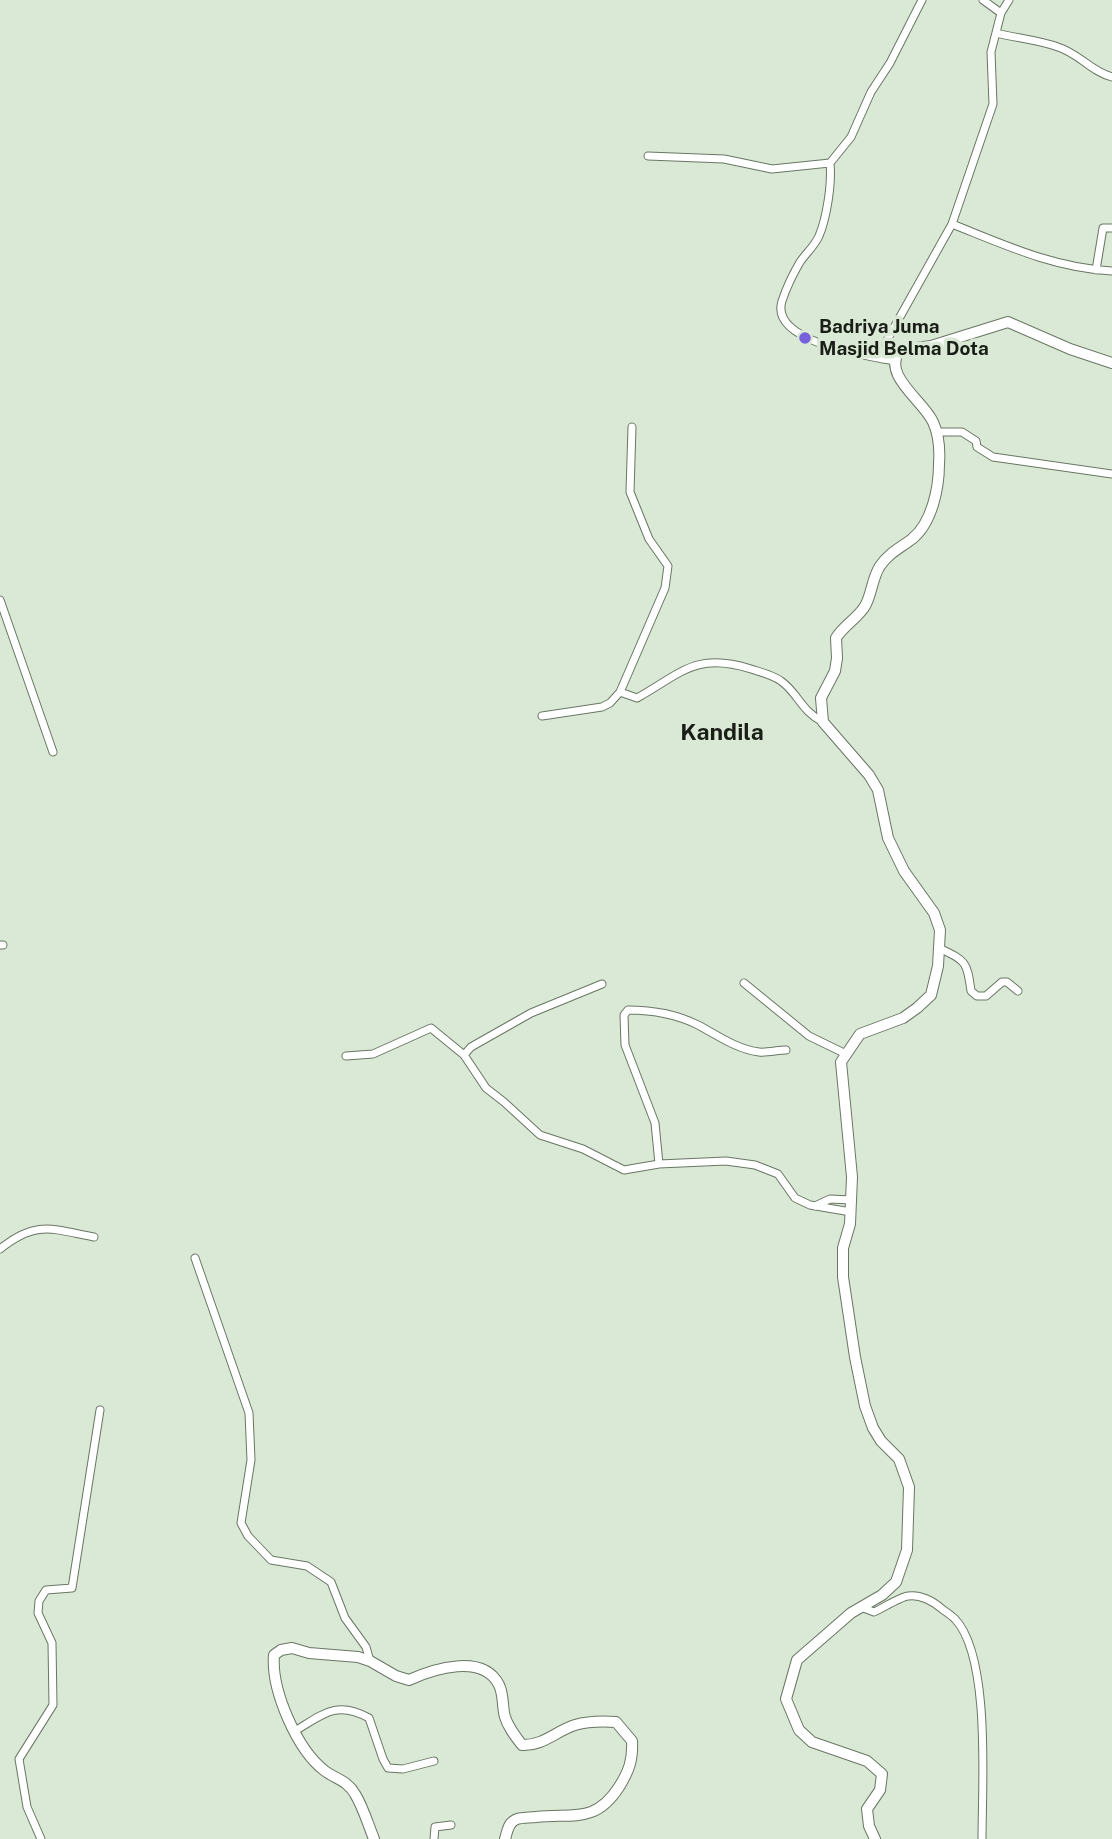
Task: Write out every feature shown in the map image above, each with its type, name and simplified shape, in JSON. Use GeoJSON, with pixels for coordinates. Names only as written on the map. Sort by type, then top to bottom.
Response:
{"type":"FeatureCollection","features":[{"type":"Feature","properties":{"kind":"main road"},"geometry":{"type":"LineString","coordinates":[[875,1839],[869,1826],[867,1809],[880,1790],[882,1774],[867,1761],[812,1742],[799,1730],[786,1699],[797,1660],[851,1613],[882,1595],[896,1583],[907,1550],[909,1488],[899,1459],[881,1441],[865,1406],[843,1277],[843,1248],[851,1206],[852,1177],[841,1062],[860,1034],[902,1018],[917,1009],[931,995],[938,966],[940,930],[934,912],[904,871],[888,838],[878,790],[869,775],[823,722],[821,698],[835,671],[835,638],[864,607],[879,567],[888,554],[919,532],[931,508],[939,474],[940,450],[933,420],[897,374],[894,361],[900,350],[958,339],[989,326],[1008,322],[1070,349],[1112,363]]}},
{"type":"Feature","properties":{"kind":"main road"},"geometry":{"type":"LineString","coordinates":[[374,1839],[355,1793],[342,1779],[326,1772],[306,1751],[288,1718],[273,1668],[274,1655],[281,1650],[292,1648],[309,1653],[358,1657],[409,1680],[426,1672],[452,1667],[470,1666],[481,1670],[498,1684],[505,1718],[522,1745],[536,1746],[573,1725],[594,1721],[616,1722],[624,1730],[632,1741],[630,1769],[616,1791],[596,1812],[579,1816],[551,1815],[516,1819],[510,1824],[505,1839]]}},
{"type":"Feature","properties":{"kind":"street"},"geometry":{"type":"LineString","coordinates":[[648,156],[724,159],[772,169],[830,163],[852,137],[871,92],[890,63],[922,0]]}},
{"type":"Feature","properties":{"kind":"street"},"geometry":{"type":"LineString","coordinates":[[983,0],[1001,13]]}},
{"type":"Feature","properties":{"kind":"street"},"geometry":{"type":"LineString","coordinates":[[882,359],[887,341],[952,224],[993,104],[991,52],[1001,13],[1009,0]]}},
{"type":"Feature","properties":{"kind":"street"},"geometry":{"type":"LineString","coordinates":[[996,33],[1058,47],[1079,57],[1097,73],[1112,77]]}},
{"type":"Feature","properties":{"kind":"street"},"geometry":{"type":"LineString","coordinates":[[830,163],[832,179],[820,234],[801,261],[781,303],[781,312],[789,327],[809,341],[894,361]]}},
{"type":"Feature","properties":{"kind":"street"},"geometry":{"type":"LineString","coordinates":[[952,224],[1034,257],[1112,271]]}},
{"type":"Feature","properties":{"kind":"street"},"geometry":{"type":"LineString","coordinates":[[1096,270],[1103,228],[1112,228]]}},
{"type":"Feature","properties":{"kind":"street"},"geometry":{"type":"LineString","coordinates":[[542,716],[603,707],[610,703],[620,692],[665,588],[668,566],[649,539],[630,492],[632,427]]}},
{"type":"Feature","properties":{"kind":"street"},"geometry":{"type":"LineString","coordinates":[[936,432],[962,432],[976,441],[977,447],[993,457],[1112,474]]}},
{"type":"Feature","properties":{"kind":"street"},"geometry":{"type":"LineString","coordinates":[[0,600],[53,752]]}},
{"type":"Feature","properties":{"kind":"street"},"geometry":{"type":"LineString","coordinates":[[620,692],[637,698],[687,668],[707,662],[720,662],[761,672],[781,681],[810,715],[823,722]]}},
{"type":"Feature","properties":{"kind":"street"},"geometry":{"type":"LineString","coordinates":[[939,948],[961,958],[968,965],[971,991],[977,996],[986,996],[1002,982],[1007,982],[1018,991]]}},
{"type":"Feature","properties":{"kind":"street"},"geometry":{"type":"LineString","coordinates":[[744,983],[809,1036],[846,1054]]}},
{"type":"Feature","properties":{"kind":"street"},"geometry":{"type":"LineString","coordinates":[[464,1055],[471,1047],[531,1013],[603,984]]}},
{"type":"Feature","properties":{"kind":"street"},"geometry":{"type":"LineString","coordinates":[[659,1164],[655,1123],[625,1045],[624,1015],[628,1010],[647,1010],[678,1017],[724,1040],[758,1052],[786,1050]]}},
{"type":"Feature","properties":{"kind":"street"},"geometry":{"type":"LineString","coordinates":[[346,1056],[373,1054],[431,1028],[464,1055],[486,1088],[540,1135],[583,1149],[624,1170],[659,1164],[726,1161],[755,1165],[778,1174],[794,1198],[815,1206],[851,1206]]}},
{"type":"Feature","properties":{"kind":"street"},"geometry":{"type":"LineString","coordinates":[[0,1249],[16,1237],[34,1229],[51,1228],[94,1237]]}},
{"type":"Feature","properties":{"kind":"street"},"geometry":{"type":"LineString","coordinates":[[195,1258],[249,1413],[251,1460],[241,1523],[248,1536],[271,1560],[307,1566],[331,1582],[345,1618],[362,1640],[370,1661]]}},
{"type":"Feature","properties":{"kind":"street"},"geometry":{"type":"LineString","coordinates":[[41,1839],[27,1807],[19,1759],[53,1705],[52,1643],[38,1613],[39,1601],[46,1590],[72,1588],[100,1410]]}},
{"type":"Feature","properties":{"kind":"street"},"geometry":{"type":"LineString","coordinates":[[861,1607],[874,1612],[907,1596],[931,1600],[956,1620],[967,1640],[975,1670],[983,1741],[982,1839]]}},
{"type":"Feature","properties":{"kind":"street"},"geometry":{"type":"LineString","coordinates":[[295,1731],[318,1717],[336,1709],[346,1708],[369,1718],[388,1768],[403,1769],[434,1761]]}},
{"type":"Feature","properties":{"kind":"street"},"geometry":{"type":"LineString","coordinates":[[434,1839],[435,1827],[451,1825]]}},
{"type":"Feature","properties":{"kind":"place","name":"Badriya Juma Masjid Belma Dota"},"geometry":{"type":"Point","coordinates":[805,338]}},
{"type":"Feature","properties":{"kind":"district","name":"Kandila"},"geometry":{"type":"Point","coordinates":[722,733]}}]}
